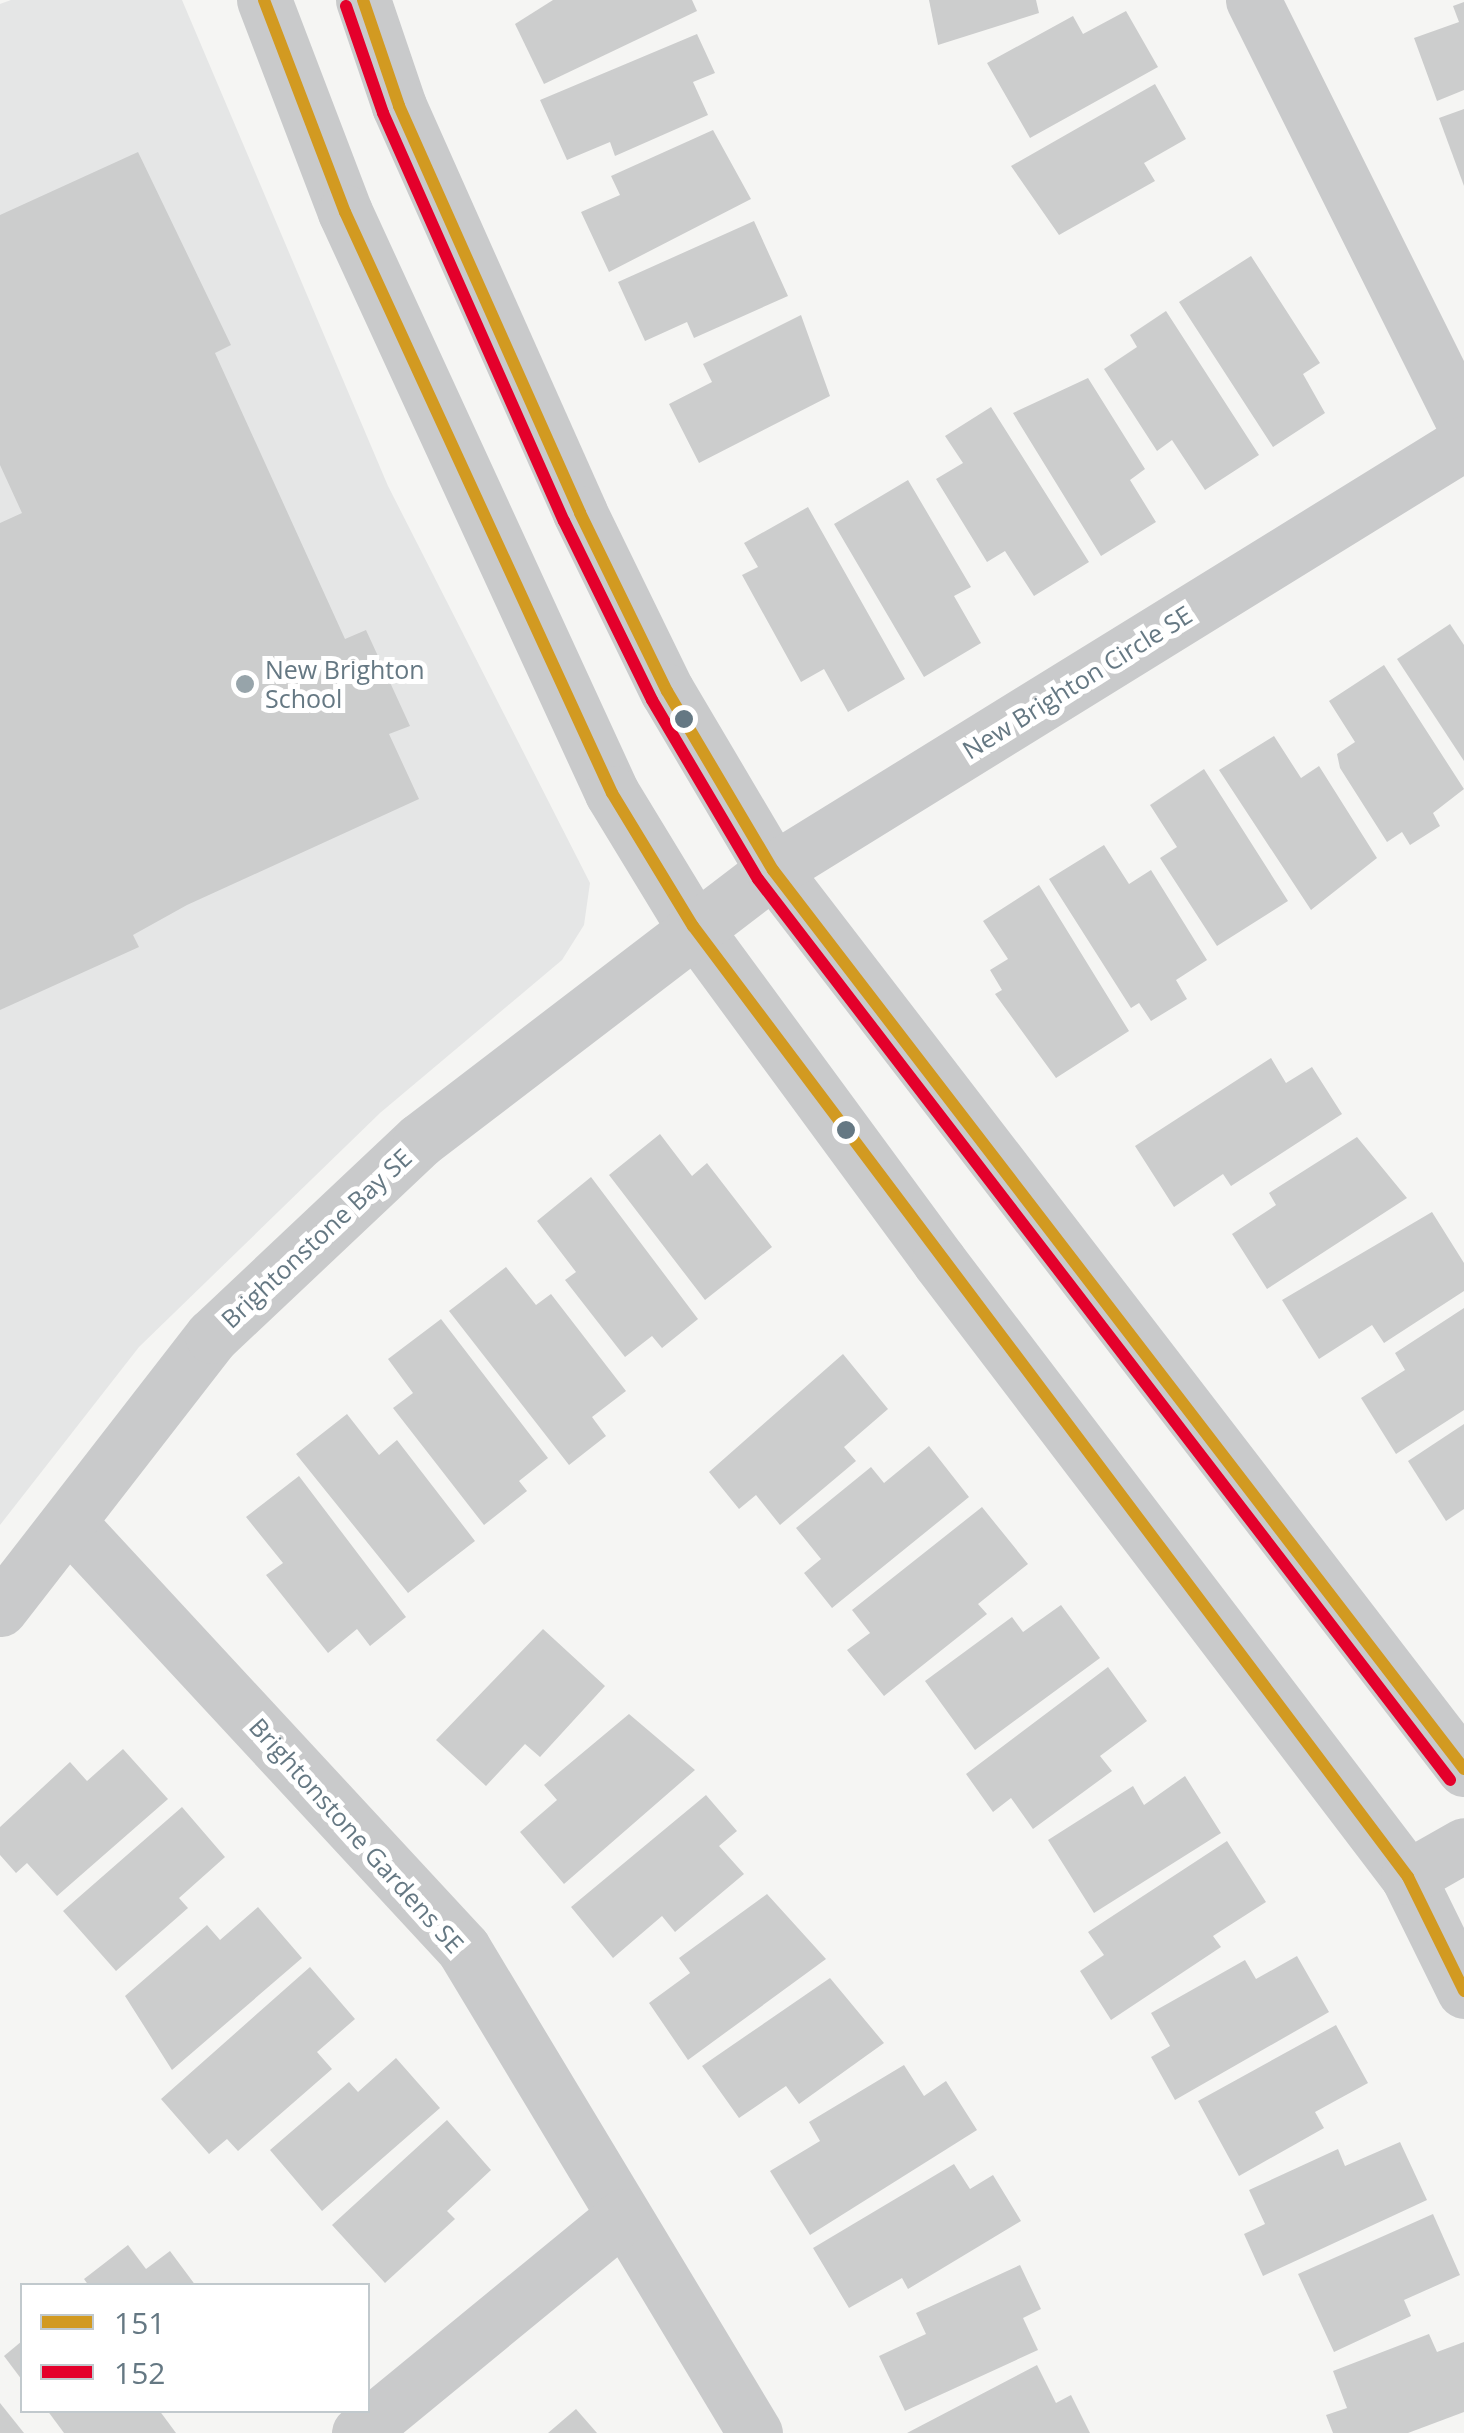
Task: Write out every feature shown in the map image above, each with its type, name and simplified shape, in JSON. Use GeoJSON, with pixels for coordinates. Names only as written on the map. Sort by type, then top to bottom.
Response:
{"type":"FeatureCollection","features":[{"type":"Feature","properties":{"kind":"street"},"geometry":{"type":"LineString","coordinates":[[264,0],[345,212],[596,757],[693,926],[1408,1877],[1464,1991]]}},
{"type":"Feature","properties":{"kind":"street"},"geometry":{"type":"LineString","coordinates":[[362,0],[399,106],[580,514],[667,690],[773,870],[1464,1769]]}},
{"type":"Feature","properties":{"kind":"street"},"geometry":{"type":"LineString","coordinates":[[1252,0],[1464,423]]}},
{"type":"Feature","properties":{"kind":"street","name":"New Brighton Circle SE"},"geometry":{"type":"LineString","coordinates":[[693,926],[773,870],[1464,443]]}},
{"type":"Feature","properties":{"kind":"street","name":"Brightonstone Bay SE"},"geometry":{"type":"LineString","coordinates":[[0,1610],[71,1525],[212,1336],[420,1140],[693,926]]}},
{"type":"Feature","properties":{"kind":"street","name":"Brightonstone Gardens SE"},"geometry":{"type":"LineString","coordinates":[[71,1525],[463,1948],[755,2433]]}},
{"type":"Feature","properties":{"kind":"street"},"geometry":{"type":"LineString","coordinates":[[1408,1877],[1464,1845]]}},
{"type":"Feature","properties":{"kind":"street"},"geometry":{"type":"LineString","coordinates":[[359,2433],[623,2216]]}},
{"type":"Feature","properties":{"kind":"shaded area","name":"New Brighton School"},"geometry":{"type":"Polygon","coordinates":[[[11,0],[182,0],[388,486],[590,883],[584,925],[562,960],[380,1113],[139,1347],[0,1525],[0,4],[11,0]]]}},
{"type":"Feature","properties":{"kind":"building"},"geometry":{"type":"Polygon","coordinates":[[[553,0],[692,0],[697,11],[544,84],[515,24],[553,0]]]}},
{"type":"Feature","properties":{"kind":"building"},"geometry":{"type":"Polygon","coordinates":[[[929,0],[1036,0],[1039,13],[938,45],[929,0]]]}},
{"type":"Feature","properties":{"kind":"building"},"geometry":{"type":"Polygon","coordinates":[[[1464,2],[1464,90],[1437,101],[1414,38],[1459,22],[1453,6],[1464,2]]]}},
{"type":"Feature","properties":{"kind":"building"},"geometry":{"type":"Polygon","coordinates":[[[1126,11],[1158,67],[1030,138],[987,63],[1073,16],[1083,34],[1126,11]]]}},
{"type":"Feature","properties":{"kind":"building"},"geometry":{"type":"Polygon","coordinates":[[[697,34],[715,73],[693,82],[708,115],[615,156],[610,142],[567,160],[540,100],[697,34]]]}},
{"type":"Feature","properties":{"kind":"building"},"geometry":{"type":"Polygon","coordinates":[[[1155,84],[1186,139],[1144,163],[1155,181],[1059,235],[1011,166],[1155,84]]]}},
{"type":"Feature","properties":{"kind":"building"},"geometry":{"type":"Polygon","coordinates":[[[1464,109],[1464,186],[1439,118],[1464,109]]]}},
{"type":"Feature","properties":{"kind":"building"},"geometry":{"type":"Polygon","coordinates":[[[713,130],[751,199],[609,272],[581,212],[620,195],[611,176],[713,130]]]}},
{"type":"Feature","properties":{"kind":"building"},"geometry":{"type":"Polygon","coordinates":[[[138,152],[231,345],[215,353],[345,639],[366,630],[410,726],[389,734],[419,799],[187,905],[133,935],[139,947],[0,1010],[0,523],[22,513],[0,465],[0,215],[138,152]]]}},
{"type":"Feature","properties":{"kind":"building"},"geometry":{"type":"Polygon","coordinates":[[[754,221],[788,296],[694,338],[687,322],[645,341],[618,282],[754,221]]]}},
{"type":"Feature","properties":{"kind":"building"},"geometry":{"type":"Polygon","coordinates":[[[1251,256],[1320,363],[1303,374],[1325,413],[1273,447],[1179,302],[1251,256]]]}},
{"type":"Feature","properties":{"kind":"building"},"geometry":{"type":"Polygon","coordinates":[[[1166,311],[1259,455],[1205,490],[1172,440],[1157,451],[1104,369],[1137,347],[1130,335],[1166,311]]]}},
{"type":"Feature","properties":{"kind":"building"},"geometry":{"type":"Polygon","coordinates":[[[801,315],[830,396],[699,463],[669,404],[712,382],[703,364],[801,315]]]}},
{"type":"Feature","properties":{"kind":"building"},"geometry":{"type":"Polygon","coordinates":[[[1088,378],[1145,469],[1130,480],[1156,522],[1101,556],[1013,413],[1088,378]]]}},
{"type":"Feature","properties":{"kind":"building"},"geometry":{"type":"Polygon","coordinates":[[[991,407],[1089,562],[1034,596],[1005,551],[987,562],[936,479],[963,463],[945,436],[991,407]]]}},
{"type":"Feature","properties":{"kind":"building"},"geometry":{"type":"Polygon","coordinates":[[[908,480],[971,587],[954,596],[981,643],[924,677],[834,524],[908,480]]]}},
{"type":"Feature","properties":{"kind":"building"},"geometry":{"type":"Polygon","coordinates":[[[808,507],[905,679],[848,712],[824,669],[801,682],[742,575],[758,567],[744,543],[808,507]]]}},
{"type":"Feature","properties":{"kind":"building"},"geometry":{"type":"Polygon","coordinates":[[[1450,624],[1464,645],[1464,761],[1397,659],[1450,624]]]}},
{"type":"Feature","properties":{"kind":"building"},"geometry":{"type":"Polygon","coordinates":[[[1384,665],[1464,789],[1433,813],[1440,826],[1410,845],[1402,832],[1387,842],[1340,768],[1337,754],[1355,742],[1329,701],[1384,665]]]}},
{"type":"Feature","properties":{"kind":"building"},"geometry":{"type":"Polygon","coordinates":[[[1274,736],[1301,778],[1319,766],[1377,858],[1311,910],[1219,770],[1274,736]]]}},
{"type":"Feature","properties":{"kind":"building"},"geometry":{"type":"Polygon","coordinates":[[[1204,769],[1288,901],[1217,946],[1160,858],[1177,847],[1150,805],[1204,769]]]}},
{"type":"Feature","properties":{"kind":"building"},"geometry":{"type":"Polygon","coordinates":[[[1104,845],[1129,884],[1151,870],[1207,960],[1176,980],[1187,999],[1151,1021],[1139,1003],[1131,1008],[1049,879],[1104,845]]]}},
{"type":"Feature","properties":{"kind":"building"},"geometry":{"type":"Polygon","coordinates":[[[1039,885],[1129,1031],[1056,1078],[995,994],[1002,990],[990,970],[1008,959],[983,921],[1039,885]]]}},
{"type":"Feature","properties":{"kind":"building"},"geometry":{"type":"Polygon","coordinates":[[[1271,1058],[1286,1083],[1312,1067],[1342,1114],[1231,1186],[1223,1174],[1174,1207],[1135,1146],[1271,1058]]]}},
{"type":"Feature","properties":{"kind":"building"},"geometry":{"type":"Polygon","coordinates":[[[660,1134],[692,1176],[707,1163],[772,1247],[705,1300],[609,1175],[660,1134]]]}},
{"type":"Feature","properties":{"kind":"building"},"geometry":{"type":"Polygon","coordinates":[[[1357,1137],[1407,1198],[1267,1289],[1232,1234],[1276,1205],[1269,1193],[1357,1137]]]}},
{"type":"Feature","properties":{"kind":"building"},"geometry":{"type":"Polygon","coordinates":[[[591,1177],[698,1319],[662,1348],[652,1336],[625,1357],[565,1280],[576,1272],[537,1221],[591,1177]]]}},
{"type":"Feature","properties":{"kind":"building"},"geometry":{"type":"Polygon","coordinates":[[[1432,1212],[1464,1263],[1464,1291],[1384,1343],[1372,1325],[1319,1359],[1282,1300],[1432,1212]]]}},
{"type":"Feature","properties":{"kind":"building"},"geometry":{"type":"Polygon","coordinates":[[[506,1267],[536,1305],[551,1294],[626,1391],[592,1417],[606,1436],[569,1465],[449,1311],[506,1267]]]}},
{"type":"Feature","properties":{"kind":"building"},"geometry":{"type":"Polygon","coordinates":[[[1464,1308],[1464,1410],[1396,1454],[1361,1398],[1405,1370],[1395,1353],[1464,1308]]]}},
{"type":"Feature","properties":{"kind":"building"},"geometry":{"type":"Polygon","coordinates":[[[441,1319],[548,1458],[519,1481],[527,1491],[484,1525],[393,1408],[413,1393],[388,1359],[441,1319]]]}},
{"type":"Feature","properties":{"kind":"building"},"geometry":{"type":"Polygon","coordinates":[[[843,1354],[888,1409],[844,1447],[856,1461],[780,1525],[756,1495],[739,1509],[709,1472],[843,1354]]]}},
{"type":"Feature","properties":{"kind":"building"},"geometry":{"type":"Polygon","coordinates":[[[347,1414],[379,1455],[397,1440],[475,1541],[408,1593],[296,1454],[347,1414]]]}},
{"type":"Feature","properties":{"kind":"building"},"geometry":{"type":"Polygon","coordinates":[[[1464,1424],[1464,1509],[1446,1521],[1408,1461],[1464,1424]]]}},
{"type":"Feature","properties":{"kind":"building"},"geometry":{"type":"Polygon","coordinates":[[[929,1446],[969,1497],[832,1608],[804,1573],[821,1559],[796,1528],[871,1467],[884,1483],[929,1446]]]}},
{"type":"Feature","properties":{"kind":"building"},"geometry":{"type":"Polygon","coordinates":[[[299,1476],[406,1617],[370,1646],[357,1629],[328,1653],[266,1575],[283,1563],[246,1517],[299,1476]]]}},
{"type":"Feature","properties":{"kind":"building"},"geometry":{"type":"Polygon","coordinates":[[[982,1507],[1028,1564],[978,1604],[987,1614],[884,1696],[847,1650],[870,1633],[852,1610],[982,1507]]]}},
{"type":"Feature","properties":{"kind":"building"},"geometry":{"type":"Polygon","coordinates":[[[1061,1605],[1100,1658],[975,1750],[925,1681],[1012,1617],[1023,1632],[1061,1605]]]}},
{"type":"Feature","properties":{"kind":"building"},"geometry":{"type":"Polygon","coordinates":[[[543,1629],[605,1686],[540,1757],[525,1744],[486,1786],[436,1740],[543,1629]]]}},
{"type":"Feature","properties":{"kind":"building"},"geometry":{"type":"Polygon","coordinates":[[[1108,1667],[1147,1721],[1100,1756],[1112,1771],[1033,1829],[1011,1798],[993,1812],[966,1774],[1108,1667]]]}},
{"type":"Feature","properties":{"kind":"building"},"geometry":{"type":"Polygon","coordinates":[[[629,1714],[695,1770],[564,1884],[520,1832],[557,1800],[544,1785],[629,1714]]]}},
{"type":"Feature","properties":{"kind":"building"},"geometry":{"type":"Polygon","coordinates":[[[123,1749],[168,1799],[57,1896],[27,1863],[16,1873],[0,1855],[0,1827],[70,1762],[87,1781],[123,1749]]]}},
{"type":"Feature","properties":{"kind":"building"},"geometry":{"type":"Polygon","coordinates":[[[1185,1776],[1221,1833],[1094,1913],[1048,1840],[1133,1786],[1144,1805],[1185,1776]]]}},
{"type":"Feature","properties":{"kind":"building"},"geometry":{"type":"Polygon","coordinates":[[[706,1795],[737,1831],[719,1846],[744,1874],[675,1932],[662,1916],[613,1958],[571,1907],[706,1795]]]}},
{"type":"Feature","properties":{"kind":"building"},"geometry":{"type":"Polygon","coordinates":[[[182,1807],[225,1857],[179,1898],[188,1908],[116,1971],[63,1911],[182,1807]]]}},
{"type":"Feature","properties":{"kind":"building"},"geometry":{"type":"Polygon","coordinates":[[[1227,1841],[1266,1902],[1213,1936],[1221,1947],[1111,2020],[1080,1971],[1104,1955],[1088,1932],[1227,1841]]]}},
{"type":"Feature","properties":{"kind":"building"},"geometry":{"type":"Polygon","coordinates":[[[767,1894],[826,1959],[688,2060],[649,2003],[690,1973],[679,1958],[767,1894]]]}},
{"type":"Feature","properties":{"kind":"building"},"geometry":{"type":"Polygon","coordinates":[[[258,1907],[302,1958],[172,2070],[125,1996],[207,1925],[220,1940],[258,1907]]]}},
{"type":"Feature","properties":{"kind":"building"},"geometry":{"type":"Polygon","coordinates":[[[1297,1956],[1329,2012],[1175,2100],[1151,2057],[1170,2046],[1151,2013],[1245,1960],[1256,1979],[1297,1956]]]}},
{"type":"Feature","properties":{"kind":"building"},"geometry":{"type":"Polygon","coordinates":[[[310,1967],[355,2019],[317,2052],[332,2069],[238,2151],[227,2139],[209,2154],[161,2099],[310,1967]]]}},
{"type":"Feature","properties":{"kind":"building"},"geometry":{"type":"Polygon","coordinates":[[[830,1978],[884,2043],[799,2104],[786,2086],[739,2118],[702,2066],[830,1978]]]}},
{"type":"Feature","properties":{"kind":"building"},"geometry":{"type":"Polygon","coordinates":[[[1336,2025],[1368,2083],[1315,2112],[1324,2128],[1239,2176],[1198,2101],[1336,2025]]]}},
{"type":"Feature","properties":{"kind":"building"},"geometry":{"type":"Polygon","coordinates":[[[396,2058],[440,2108],[322,2211],[270,2150],[349,2082],[358,2092],[396,2058]]]}},
{"type":"Feature","properties":{"kind":"building"},"geometry":{"type":"Polygon","coordinates":[[[904,2065],[924,2096],[946,2081],[977,2130],[810,2235],[770,2171],[820,2141],[809,2122],[904,2065]]]}},
{"type":"Feature","properties":{"kind":"building"},"geometry":{"type":"Polygon","coordinates":[[[447,2120],[491,2170],[447,2211],[455,2219],[385,2283],[332,2225],[447,2120]]]}},
{"type":"Feature","properties":{"kind":"building"},"geometry":{"type":"Polygon","coordinates":[[[1400,2142],[1427,2200],[1263,2276],[1244,2234],[1265,2224],[1249,2190],[1338,2149],[1345,2166],[1400,2142]]]}},
{"type":"Feature","properties":{"kind":"building"},"geometry":{"type":"Polygon","coordinates":[[[954,2164],[970,2189],[993,2175],[1021,2221],[908,2289],[902,2278],[849,2308],[813,2248],[954,2164]]]}},
{"type":"Feature","properties":{"kind":"building"},"geometry":{"type":"Polygon","coordinates":[[[1433,2214],[1460,2275],[1404,2300],[1411,2316],[1334,2352],[1298,2274],[1433,2214]]]}},
{"type":"Feature","properties":{"kind":"building"},"geometry":{"type":"Polygon","coordinates":[[[128,2245],[146,2269],[170,2251],[194,2283],[87,2283],[84,2279],[128,2245]]]}},
{"type":"Feature","properties":{"kind":"building"},"geometry":{"type":"Polygon","coordinates":[[[1020,2265],[1041,2309],[1023,2318],[1038,2350],[905,2411],[879,2356],[926,2334],[916,2313],[1020,2265]]]}},
{"type":"Feature","properties":{"kind":"building"},"geometry":{"type":"Polygon","coordinates":[[[1429,2334],[1437,2352],[1464,2342],[1464,2412],[1408,2433],[1333,2433],[1326,2415],[1347,2408],[1333,2371],[1429,2334]]]}},
{"type":"Feature","properties":{"kind":"building"},"geometry":{"type":"Polygon","coordinates":[[[20,2343],[20,2377],[4,2356],[20,2343]]]}},
{"type":"Feature","properties":{"kind":"building"},"geometry":{"type":"Polygon","coordinates":[[[1037,2365],[1056,2403],[1071,2395],[1090,2433],[907,2433],[1037,2365]]]}},
{"type":"Feature","properties":{"kind":"building"},"geometry":{"type":"Polygon","coordinates":[[[0,2403],[24,2433],[0,2433],[0,2403]]]}},
{"type":"Feature","properties":{"kind":"building"},"geometry":{"type":"Polygon","coordinates":[[[576,2409],[597,2433],[548,2433],[576,2409]]]}},
{"type":"Feature","properties":{"kind":"building"},"geometry":{"type":"Polygon","coordinates":[[[49,2413],[161,2413],[176,2433],[64,2433],[49,2413]]]}},
{"type":"Feature","properties":{"kind":"transit line","name":"151"},"geometry":{"type":"LineString","coordinates":[[264,0],[345,212],[612,793],[693,926],[1408,1877],[1464,1991]]}},
{"type":"Feature","properties":{"kind":"transit line","name":"151"},"geometry":{"type":"LineString","coordinates":[[363,0],[399,106],[580,513],[667,691],[773,870],[1464,1769]]}},
{"type":"Feature","properties":{"kind":"transit line","name":"152"},"geometry":{"type":"LineString","coordinates":[[346,6],[383,113],[564,521],[652,700],[758,879],[1450,1780]]}},
{"type":"Feature","properties":{"kind":"place","name":"New Brighton School"},"geometry":{"type":"Point","coordinates":[245,684]}}]}
